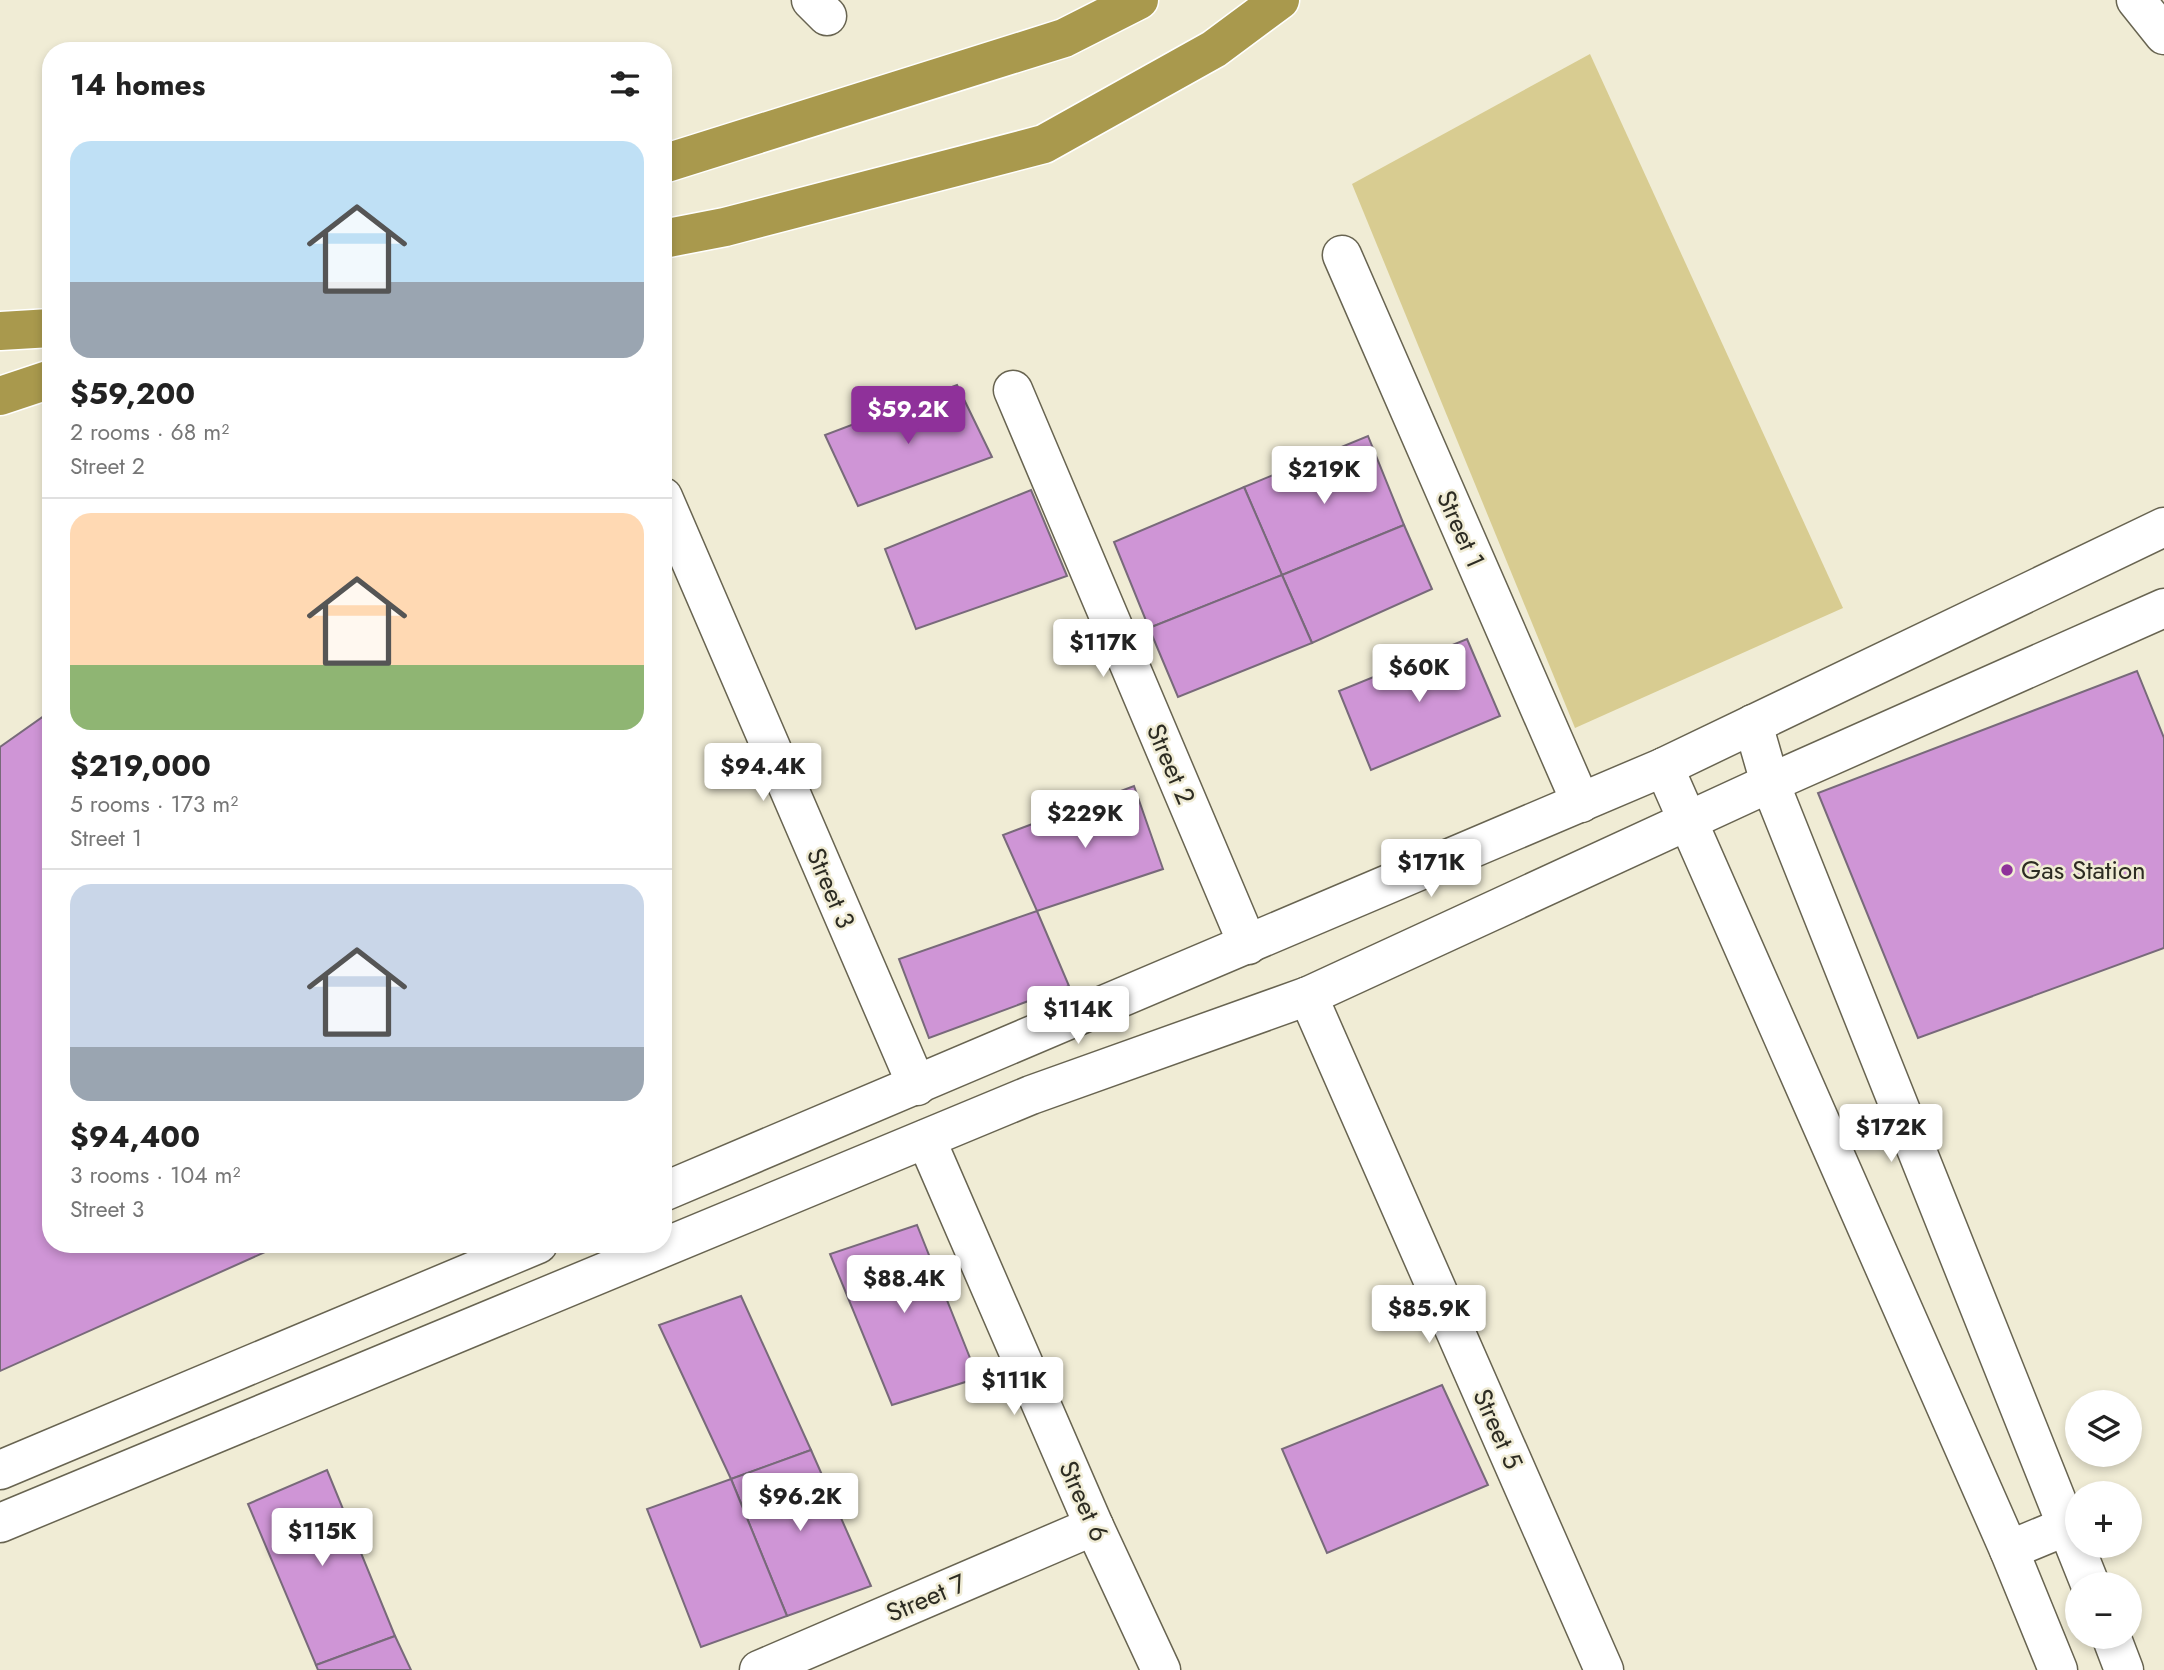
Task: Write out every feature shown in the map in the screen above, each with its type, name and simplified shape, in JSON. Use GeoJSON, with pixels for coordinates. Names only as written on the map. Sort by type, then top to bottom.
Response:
{"type":"FeatureCollection","features":[{"type":"Feature","properties":{"kind":"highway"},"geometry":{"type":"LineString","coordinates":[[672,161],[1064,38],[1139,0]]}},
{"type":"Feature","properties":{"kind":"highway"},"geometry":{"type":"LineString","coordinates":[[672,237],[725,227],[1044,144],[1214,49],[1280,0]]}},
{"type":"Feature","properties":{"kind":"highway"},"geometry":{"type":"LineString","coordinates":[[0,331],[42,329]]}},
{"type":"Feature","properties":{"kind":"highway"},"geometry":{"type":"LineString","coordinates":[[0,396],[42,382]]}},
{"type":"Feature","properties":{"kind":"street"},"geometry":{"type":"LineString","coordinates":[[2136,0],[2164,35]]}},
{"type":"Feature","properties":{"kind":"street","name":"Street 1"},"geometry":{"type":"LineString","coordinates":[[1342,256],[1581,803]]}},
{"type":"Feature","properties":{"kind":"street","name":"Street 2"},"geometry":{"type":"LineString","coordinates":[[1013,390],[1248,945]]}},
{"type":"Feature","properties":{"kind":"street","name":"Street 3"},"geometry":{"type":"LineString","coordinates":[[672,518],[917,1086]]}},
{"type":"Feature","properties":{"kind":"street"},"geometry":{"type":"LineString","coordinates":[[672,1188],[1010,1047],[1664,767],[2164,527]]}},
{"type":"Feature","properties":{"kind":"street"},"geometry":{"type":"LineString","coordinates":[[672,1244],[1031,1095],[1308,996],[1770,783],[2161,617]]}},
{"type":"Feature","properties":{"kind":"street"},"geometry":{"type":"LineString","coordinates":[[1753,724],[1770,783],[2065,1521]]}},
{"type":"Feature","properties":{"kind":"street"},"geometry":{"type":"LineString","coordinates":[[1664,767],[2009,1550],[2058,1670]]}},
{"type":"Feature","properties":{"kind":"street","name":"Street 5"},"geometry":{"type":"LineString","coordinates":[[1308,996],[1604,1670]]}},
{"type":"Feature","properties":{"kind":"street"},"geometry":{"type":"LineString","coordinates":[[1010,1047],[1031,1095]]}},
{"type":"Feature","properties":{"kind":"street","name":"Street 6"},"geometry":{"type":"LineString","coordinates":[[926,1139],[1094,1526],[1161,1670]]}},
{"type":"Feature","properties":{"kind":"street"},"geometry":{"type":"LineString","coordinates":[[0,1470],[517,1253]]}},
{"type":"Feature","properties":{"kind":"street"},"geometry":{"type":"LineString","coordinates":[[0,1522],[650,1253]]}},
{"type":"Feature","properties":{"kind":"street","name":"Street 7"},"geometry":{"type":"LineString","coordinates":[[759,1670],[1094,1526]]}},
{"type":"Feature","properties":{"kind":"street"},"geometry":{"type":"LineString","coordinates":[[2009,1550],[2065,1527]]}},
{"type":"Feature","properties":{"kind":"street"},"geometry":{"type":"LineString","coordinates":[[2116,1649],[2124,1670]]}},
{"type":"Feature","properties":{"kind":"shaded area"},"geometry":{"type":"Polygon","coordinates":[[[1590,54],[1843,608],[1575,728],[1352,184],[1590,54]]]}},
{"type":"Feature","properties":{"kind":"building"},"geometry":{"type":"Polygon","coordinates":[[[957,385],[992,457],[858,506],[825,435],[957,385]]]}},
{"type":"Feature","properties":{"kind":"building"},"geometry":{"type":"Polygon","coordinates":[[[1368,436],[1404,525],[1282,575],[1244,487],[1368,436]]]}},
{"type":"Feature","properties":{"kind":"building"},"geometry":{"type":"Polygon","coordinates":[[[1244,487],[1282,575],[1149,628],[1114,542],[1244,487]]]}},
{"type":"Feature","properties":{"kind":"building"},"geometry":{"type":"Polygon","coordinates":[[[1031,490],[1067,576],[916,629],[885,549],[1031,490]]]}},
{"type":"Feature","properties":{"kind":"building"},"geometry":{"type":"Polygon","coordinates":[[[1404,525],[1432,589],[1312,643],[1282,575],[1404,525]]]}},
{"type":"Feature","properties":{"kind":"building"},"geometry":{"type":"Polygon","coordinates":[[[1282,575],[1312,643],[1178,697],[1149,628],[1282,575]]]}},
{"type":"Feature","properties":{"kind":"building"},"geometry":{"type":"Polygon","coordinates":[[[1467,639],[1500,716],[1371,770],[1339,691],[1467,639]]]}},
{"type":"Feature","properties":{"kind":"building","name":"Gas Station"},"geometry":{"type":"Polygon","coordinates":[[[2137,671],[2164,738],[2164,948],[1918,1038],[1818,793],[2137,671]]]}},
{"type":"Feature","properties":{"kind":"building"},"geometry":{"type":"Polygon","coordinates":[[[42,717],[42,1253],[263,1253],[0,1371],[0,747],[42,717]]]}},
{"type":"Feature","properties":{"kind":"building"},"geometry":{"type":"Polygon","coordinates":[[[1134,786],[1163,869],[1037,911],[1003,835],[1134,786]]]}},
{"type":"Feature","properties":{"kind":"building"},"geometry":{"type":"Polygon","coordinates":[[[1037,911],[1069,986],[929,1038],[899,959],[1037,911]]]}},
{"type":"Feature","properties":{"kind":"building"},"geometry":{"type":"Polygon","coordinates":[[[917,1225],[978,1378],[892,1405],[830,1254],[917,1225]]]}},
{"type":"Feature","properties":{"kind":"building"},"geometry":{"type":"Polygon","coordinates":[[[741,1296],[811,1450],[731,1479],[659,1325],[741,1296]]]}},
{"type":"Feature","properties":{"kind":"building"},"geometry":{"type":"Polygon","coordinates":[[[1442,1385],[1488,1485],[1327,1553],[1282,1449],[1442,1385]]]}},
{"type":"Feature","properties":{"kind":"building"},"geometry":{"type":"Polygon","coordinates":[[[811,1450],[871,1586],[787,1616],[731,1479],[811,1450]]]}},
{"type":"Feature","properties":{"kind":"building"},"geometry":{"type":"Polygon","coordinates":[[[327,1470],[395,1636],[316,1665],[248,1504],[327,1470]]]}},
{"type":"Feature","properties":{"kind":"building"},"geometry":{"type":"Polygon","coordinates":[[[731,1479],[787,1616],[701,1647],[647,1509],[731,1479]]]}},
{"type":"Feature","properties":{"kind":"building"},"geometry":{"type":"Polygon","coordinates":[[[395,1636],[411,1670],[318,1670],[316,1665],[395,1636]]]}},
{"type":"Feature","properties":{"kind":"place","name":"Gas Station"},"geometry":{"type":"Point","coordinates":[2007,870]}}]}
